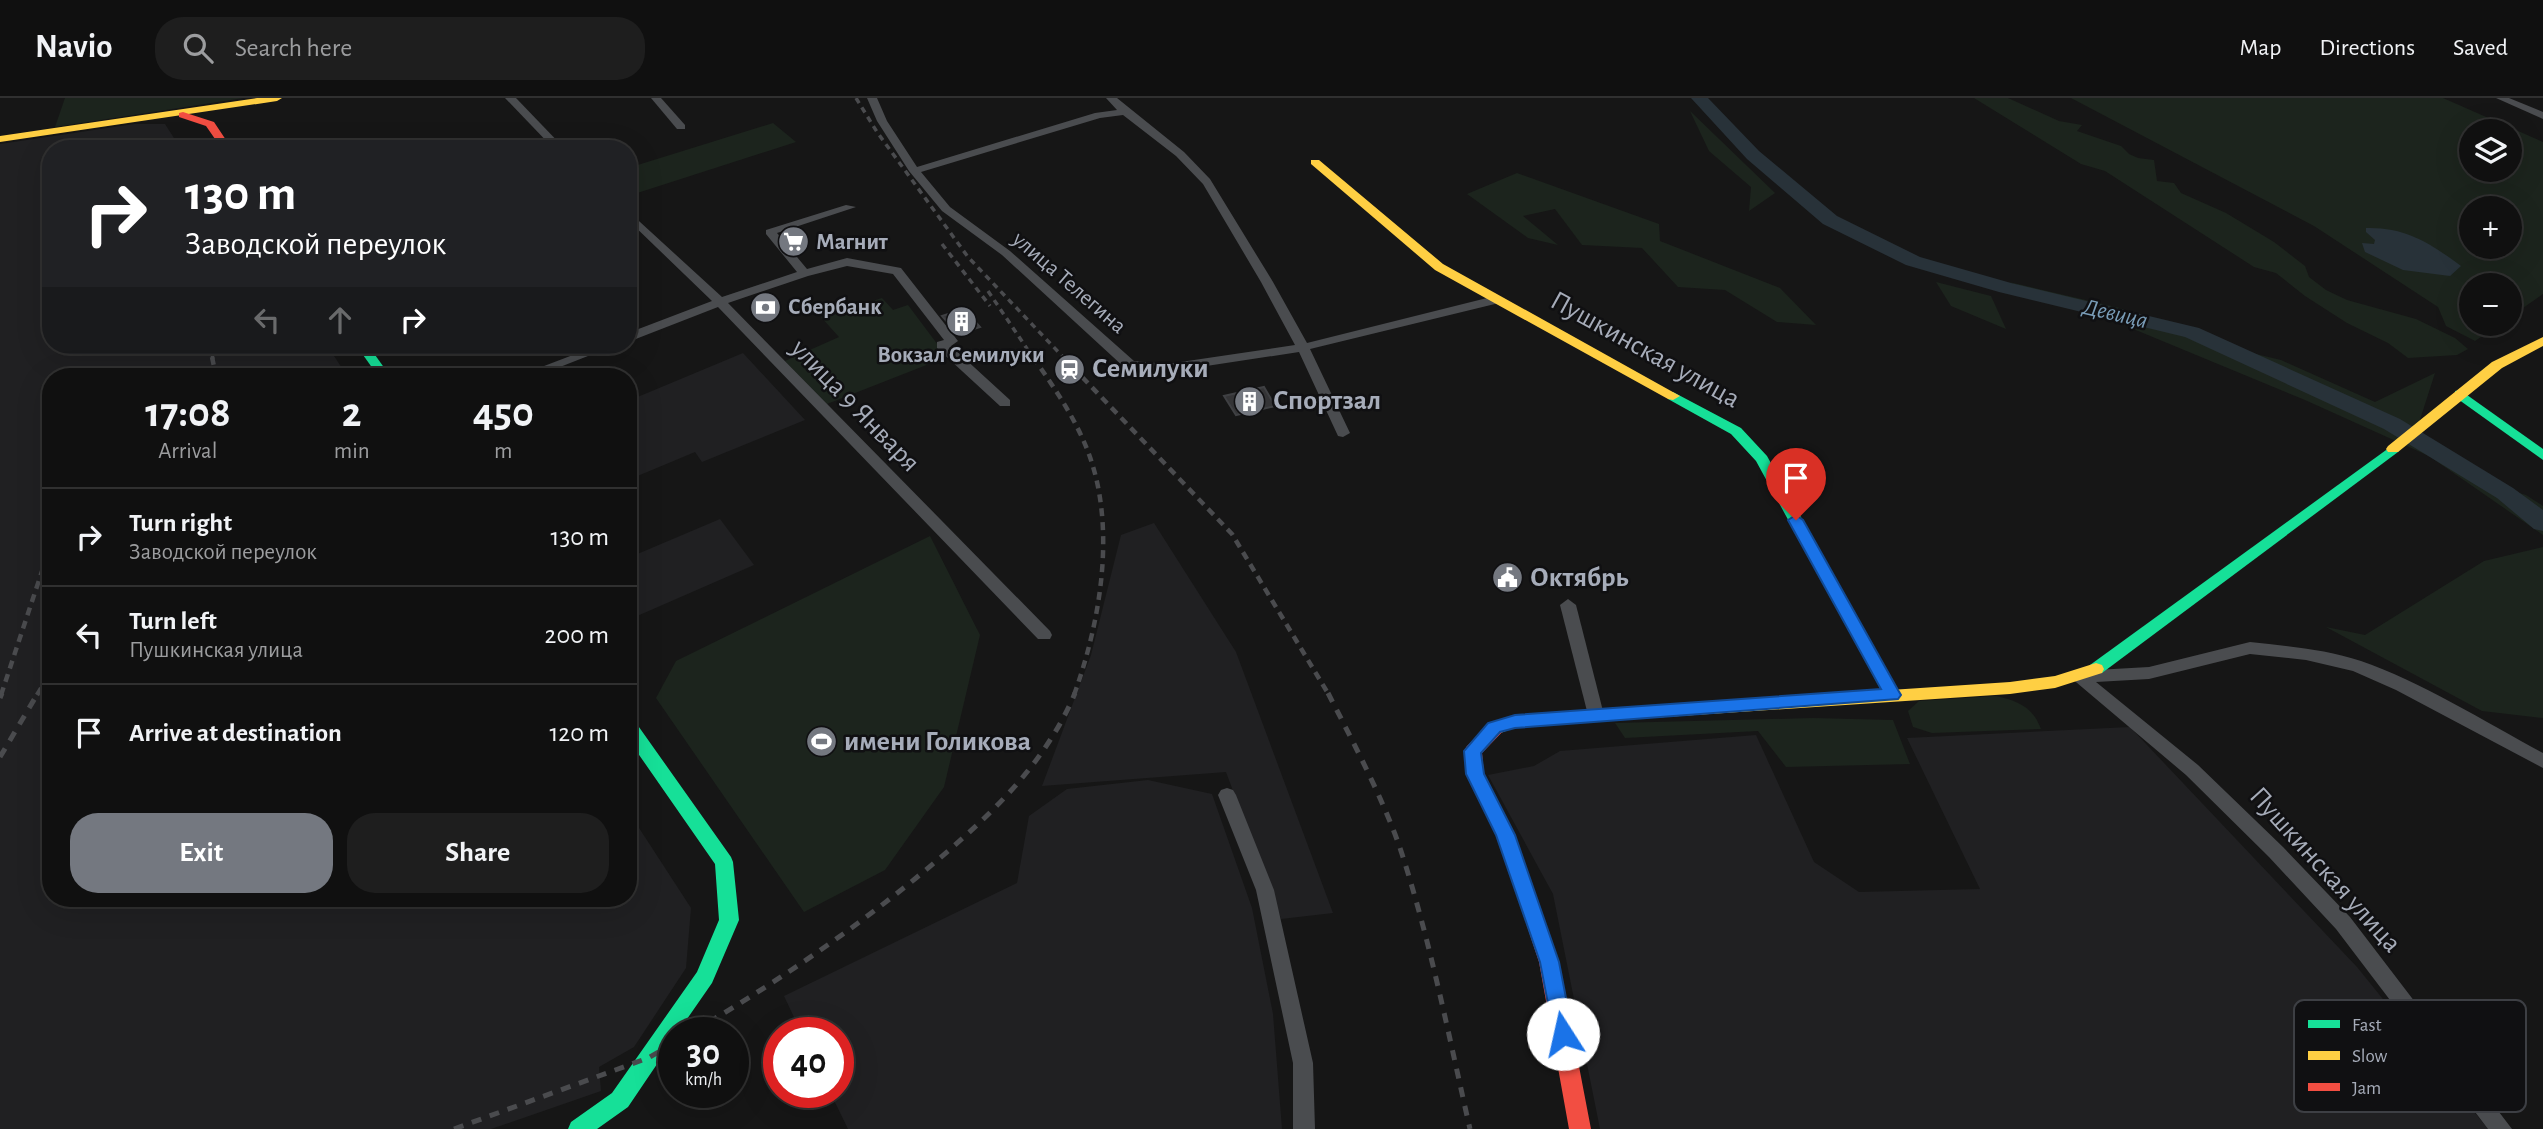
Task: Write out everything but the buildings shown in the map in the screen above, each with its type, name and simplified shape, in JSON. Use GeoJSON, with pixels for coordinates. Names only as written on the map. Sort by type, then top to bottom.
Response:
{"type":"FeatureCollection","features":[{"type":"Feature","properties":{"kind":"street"},"geometry":{"type":"LineString","coordinates":[[0,139],[277,98]]}},
{"type":"Feature","properties":{"kind":"street"},"geometry":{"type":"LineString","coordinates":[[510,98],[551,140]]}},
{"type":"Feature","properties":{"kind":"street"},"geometry":{"type":"LineString","coordinates":[[656,98],[681,127]]}},
{"type":"Feature","properties":{"kind":"street","name":"улица Телегина"},"geometry":{"type":"LineString","coordinates":[[872,98],[882,121],[914,171],[946,209],[1006,253],[1130,365],[1167,368],[1305,347],[1495,299]]}},
{"type":"Feature","properties":{"kind":"street"},"geometry":{"type":"LineString","coordinates":[[1111,98],[1124,112],[1144,125],[1201,174],[1305,347],[1343,433]]}},
{"type":"Feature","properties":{"kind":"street"},"geometry":{"type":"LineString","coordinates":[[2501,98],[2543,117]]}},
{"type":"Feature","properties":{"kind":"street"},"geometry":{"type":"LineString","coordinates":[[210,124],[247,103]]}},
{"type":"Feature","properties":{"kind":"street"},"geometry":{"type":"LineString","coordinates":[[914,171],[1099,115],[1124,112]]}},
{"type":"Feature","properties":{"kind":"street"},"geometry":{"type":"LineString","coordinates":[[159,116],[186,115],[210,124],[221,140]]}},
{"type":"Feature","properties":{"kind":"street","name":"Пушкинская улица"},"geometry":{"type":"LineString","coordinates":[[1315,162],[1409,245],[1439,267],[1735,431],[1762,459],[1892,695]]}},
{"type":"Feature","properties":{"kind":"street"},"geometry":{"type":"LineString","coordinates":[[804,273],[770,232],[850,207]]}},
{"type":"Feature","properties":{"kind":"street","name":"улица 9 Января"},"geometry":{"type":"LineString","coordinates":[[637,223],[720,302],[1044,635]]}},
{"type":"Feature","properties":{"kind":"street"},"geometry":{"type":"LineString","coordinates":[[637,334],[804,273],[847,262],[897,271],[952,341],[942,345],[1005,403]]}},
{"type":"Feature","properties":{"kind":"street"},"geometry":{"type":"LineString","coordinates":[[1580,1129],[1549,962],[1506,835],[1475,774],[1472,751],[1494,728],[1515,721],[2010,688],[2062,682],[2078,677],[2098,668],[2350,483],[2497,365],[2543,341]]}},
{"type":"Feature","properties":{"kind":"street"},"geometry":{"type":"LineString","coordinates":[[547,368],[585,354]]}},
{"type":"Feature","properties":{"kind":"street"},"geometry":{"type":"LineString","coordinates":[[2460,394],[2543,456]]}},
{"type":"Feature","properties":{"kind":"street"},"geometry":{"type":"LineString","coordinates":[[1567,605],[1596,715]]}},
{"type":"Feature","properties":{"kind":"street"},"geometry":{"type":"LineString","coordinates":[[2078,677],[2149,673],[2250,648],[2306,654],[2357,666],[2402,686],[2543,761]]}},
{"type":"Feature","properties":{"kind":"street","name":"Пушкинская улица"},"geometry":{"type":"LineString","coordinates":[[2078,677],[2192,770],[2276,852],[2343,923],[2402,1000]]}},
{"type":"Feature","properties":{"kind":"street"},"geometry":{"type":"LineString","coordinates":[[579,1129],[620,1100],[705,976],[729,920],[724,862],[637,738]]}},
{"type":"Feature","properties":{"kind":"street"},"geometry":{"type":"LineString","coordinates":[[1227,795],[1265,890],[1303,1063],[1304,1129]]}},
{"type":"Feature","properties":{"kind":"street","name":"Пушкинская улица"},"geometry":{"type":"LineString","coordinates":[[2488,1112],[2501,1129]]}},
{"type":"Feature","properties":{"kind":"shaded area"},"geometry":{"type":"Polygon","coordinates":[[[65,98],[244,98],[55,127],[65,98]]]}},
{"type":"Feature","properties":{"kind":"shaded area"},"geometry":{"type":"Polygon","coordinates":[[[1974,98],[2008,98],[2059,121],[2082,125],[2077,131],[2121,146],[2138,158],[2154,160],[2157,181],[2174,183],[2181,193],[2226,213],[2274,242],[2305,266],[2309,277],[2326,290],[2347,300],[2416,319],[2455,338],[2468,349],[2457,355],[2408,358],[2388,343],[2347,323],[2305,296],[2276,273],[2254,267],[2105,171],[2081,164],[1974,98]]]}},
{"type":"Feature","properties":{"kind":"shaded area"},"geometry":{"type":"Polygon","coordinates":[[[2071,98],[2443,98],[2491,119],[2459,119],[2459,182],[2522,182],[2522,133],[2543,142],[2543,294],[2522,309],[2522,273],[2459,273],[2459,333],[2446,326],[2438,307],[2314,226],[2071,98]]]}},
{"type":"Feature","properties":{"kind":"shaded area"},"geometry":{"type":"Polygon","coordinates":[[[1690,111],[1775,193],[1749,211],[1751,187],[1709,151],[1690,111]]]}},
{"type":"Feature","properties":{"kind":"shaded area"},"geometry":{"type":"Polygon","coordinates":[[[773,123],[796,142],[637,193],[637,165],[773,123]]]}},
{"type":"Feature","properties":{"kind":"shaded area"},"geometry":{"type":"Polygon","coordinates":[[[134,124],[165,124],[175,140],[42,140],[42,354],[333,354],[342,368],[42,368],[42,907],[637,907],[637,825],[691,908],[686,968],[634,1047],[599,1067],[601,1091],[491,1129],[0,1129],[0,144],[134,124]]]}},
{"type":"Feature","properties":{"kind":"shaded area"},"geometry":{"type":"Polygon","coordinates":[[[1517,173],[1659,224],[1660,241],[1780,288],[1816,325],[1777,322],[1725,290],[1678,287],[1642,248],[1582,245],[1555,209],[1523,216],[1558,245],[1528,238],[1467,194],[1517,173]]]}},
{"type":"Feature","properties":{"kind":"shaded area"},"geometry":{"type":"Polygon","coordinates":[[[2366,228],[2393,230],[2417,238],[2461,266],[2450,276],[2403,270],[2365,252],[2362,243],[2374,244],[2375,240],[2366,232],[2366,228]]]}},
{"type":"Feature","properties":{"kind":"shaded area"},"geometry":{"type":"Polygon","coordinates":[[[1936,282],[1991,296],[2006,329],[1951,306],[1936,282]]]}},
{"type":"Feature","properties":{"kind":"shaded area"},"geometry":{"type":"Polygon","coordinates":[[[2009,282],[2120,308],[2193,339],[2281,360],[2375,402],[2435,373],[2417,429],[2469,477],[2526,495],[2543,506],[2543,535],[2429,456],[2305,400],[2114,321],[2009,282]]]}},
{"type":"Feature","properties":{"kind":"shaded area"},"geometry":{"type":"Polygon","coordinates":[[[882,298],[893,310],[908,305],[947,357],[827,404],[785,361],[839,337],[821,317],[882,298]]]}},
{"type":"Feature","properties":{"kind":"shaded area"},"geometry":{"type":"Polygon","coordinates":[[[2465,336],[2482,336],[2475,341],[2465,336]]]}},
{"type":"Feature","properties":{"kind":"shaded area"},"geometry":{"type":"Polygon","coordinates":[[[743,353],[805,420],[702,462],[695,452],[637,476],[637,397],[743,353]]]}},
{"type":"Feature","properties":{"kind":"shaded area"},"geometry":{"type":"Polygon","coordinates":[[[720,519],[754,565],[637,616],[637,554],[720,519]]]}},
{"type":"Feature","properties":{"kind":"shaded area"},"geometry":{"type":"Polygon","coordinates":[[[1154,523],[1236,652],[1333,913],[1281,919],[1226,772],[1042,786],[1091,655],[1121,535],[1154,523]]]}},
{"type":"Feature","properties":{"kind":"shaded area","name":"имени Голикова"},"geometry":{"type":"Polygon","coordinates":[[[930,536],[980,635],[944,787],[885,870],[804,912],[656,698],[676,661],[930,536]]]}},
{"type":"Feature","properties":{"kind":"shaded area"},"geometry":{"type":"Polygon","coordinates":[[[2543,547],[2543,718],[2482,711],[2326,627],[2365,635],[2484,561],[2543,547]]]}},
{"type":"Feature","properties":{"kind":"shaded area"},"geometry":{"type":"Polygon","coordinates":[[[1996,696],[2024,706],[2034,715],[2041,729],[1932,733],[1913,727],[1908,711],[1919,701],[1996,696]]]}},
{"type":"Feature","properties":{"kind":"shaded area"},"geometry":{"type":"Polygon","coordinates":[[[1813,718],[1893,720],[1910,764],[1786,767],[1758,731],[1625,738],[1615,723],[1813,718]]]}},
{"type":"Feature","properties":{"kind":"shaded area"},"geometry":{"type":"Polygon","coordinates":[[[2130,727],[2357,967],[2384,1000],[2294,1000],[2294,1112],[2474,1112],[2488,1129],[1600,1129],[1553,894],[1488,775],[1534,766],[1560,751],[1756,735],[1814,862],[1859,892],[1980,889],[1907,738],[2130,727]]]}},
{"type":"Feature","properties":{"kind":"shaded area"},"geometry":{"type":"Polygon","coordinates":[[[1148,780],[1212,794],[1252,908],[1273,1014],[1282,1129],[848,1129],[838,1108],[854,1108],[854,1017],[794,1017],[784,996],[1017,883],[1029,816],[1067,789],[1148,780]]]}},
{"type":"Feature","properties":{"kind":"waterway","name":"Девица"},"geometry":{"type":"LineString","coordinates":[[1699,98],[1753,155],[1830,220],[1913,261],[2006,288],[2192,332],[2392,424],[2505,493],[2543,523]]}},
{"type":"Feature","properties":{"kind":"railway"},"geometry":{"type":"LineString","coordinates":[[856,98],[877,132],[968,257],[1065,359]]}},
{"type":"Feature","properties":{"kind":"railway"},"geometry":{"type":"LineString","coordinates":[[942,244],[990,306]]}},
{"type":"Feature","properties":{"kind":"railway"},"geometry":{"type":"LineString","coordinates":[[988,291],[1034,359]]}},
{"type":"Feature","properties":{"kind":"railway"},"geometry":{"type":"LineString","coordinates":[[212,354],[213,359]]}},
{"type":"Feature","properties":{"kind":"railway"},"geometry":{"type":"LineString","coordinates":[[212,357],[214,368]]}},
{"type":"Feature","properties":{"kind":"railway"},"geometry":{"type":"LineString","coordinates":[[1033,357],[1082,437],[1096,478],[1101,509],[1102,572],[1098,604],[1092,636],[1074,695]]}},
{"type":"Feature","properties":{"kind":"railway"},"geometry":{"type":"LineString","coordinates":[[1063,357],[1232,534],[1329,695]]}},
{"type":"Feature","properties":{"kind":"railway"},"geometry":{"type":"LineString","coordinates":[[1,695],[42,571]]}},
{"type":"Feature","properties":{"kind":"railway"},"geometry":{"type":"LineString","coordinates":[[37,695],[42,687]]}},
{"type":"Feature","properties":{"kind":"railway"},"geometry":{"type":"LineString","coordinates":[[0,698],[2,693]]}},
{"type":"Feature","properties":{"kind":"railway"},"geometry":{"type":"LineString","coordinates":[[0,757],[38,693]]}},
{"type":"Feature","properties":{"kind":"railway"},"geometry":{"type":"LineString","coordinates":[[717,1017],[835,940],[890,899],[963,838],[1027,772],[1062,721],[1075,693]]}},
{"type":"Feature","properties":{"kind":"railway"},"geometry":{"type":"LineString","coordinates":[[1328,693],[1378,793],[1402,854],[1431,956],[1470,1129]]}},
{"type":"Feature","properties":{"kind":"railway"},"geometry":{"type":"LineString","coordinates":[[454,1129],[658,1052]]}},
{"type":"Feature","properties":{"kind":"traffic: fast"},"geometry":{"type":"LineString","coordinates":[[368,354],[378,368]]}},
{"type":"Feature","properties":{"kind":"traffic: fast"},"geometry":{"type":"LineString","coordinates":[[2460,394],[2543,456]]}},
{"type":"Feature","properties":{"kind":"traffic: fast"},"geometry":{"type":"LineString","coordinates":[[1673,396],[1736,431],[1762,459],[1892,695]]}},
{"type":"Feature","properties":{"kind":"traffic: fast"},"geometry":{"type":"LineString","coordinates":[[2096,669],[2393,449]]}},
{"type":"Feature","properties":{"kind":"traffic: fast"},"geometry":{"type":"LineString","coordinates":[[579,1129],[620,1100],[705,977],[729,920],[724,862],[637,738]]}},
{"type":"Feature","properties":{"kind":"traffic: slow"},"geometry":{"type":"LineString","coordinates":[[0,139],[277,98]]}},
{"type":"Feature","properties":{"kind":"traffic: slow"},"geometry":{"type":"LineString","coordinates":[[1315,162],[1439,267],[1673,396]]}},
{"type":"Feature","properties":{"kind":"traffic: slow"},"geometry":{"type":"LineString","coordinates":[[2393,449],[2497,365],[2543,341]]}},
{"type":"Feature","properties":{"kind":"traffic: slow"},"geometry":{"type":"LineString","coordinates":[[1498,727],[1515,721],[2010,688],[2055,682],[2096,669]]}},
{"type":"Feature","properties":{"kind":"traffic: jam"},"geometry":{"type":"LineString","coordinates":[[183,115],[210,124],[221,140]]}},
{"type":"Feature","properties":{"kind":"traffic: jam"},"geometry":{"type":"LineString","coordinates":[[1498,727],[1473,751],[1475,774],[1506,835],[1549,962],[1580,1129]]}},
{"type":"Feature","properties":{"kind":"place","name":"Магнит"},"geometry":{"type":"Point","coordinates":[793,242]}},
{"type":"Feature","properties":{"kind":"place","name":"Сбербанк"},"geometry":{"type":"Point","coordinates":[765,307]}},
{"type":"Feature","properties":{"kind":"place","name":"Вокзал Семилуки"},"geometry":{"type":"Point","coordinates":[961,321]}},
{"type":"Feature","properties":{"kind":"place","name":"Семилуки"},"geometry":{"type":"Point","coordinates":[1069,369]}},
{"type":"Feature","properties":{"kind":"place","name":"Спортзал"},"geometry":{"type":"Point","coordinates":[1250,401]}},
{"type":"Feature","properties":{"kind":"place","name":"Октябрь"},"geometry":{"type":"Point","coordinates":[1507,578]}},
{"type":"Feature","properties":{"kind":"place","name":"имени Голикова"},"geometry":{"type":"Point","coordinates":[821,742]}},
{"type":"Feature","properties":{"kind":"route"},"geometry":{"type":"LineString","coordinates":[[1563,1034],[1549,962],[1506,835],[1475,774],[1472,751],[1494,728],[1515,721],[1892,695],[1796,520]]}}]}
